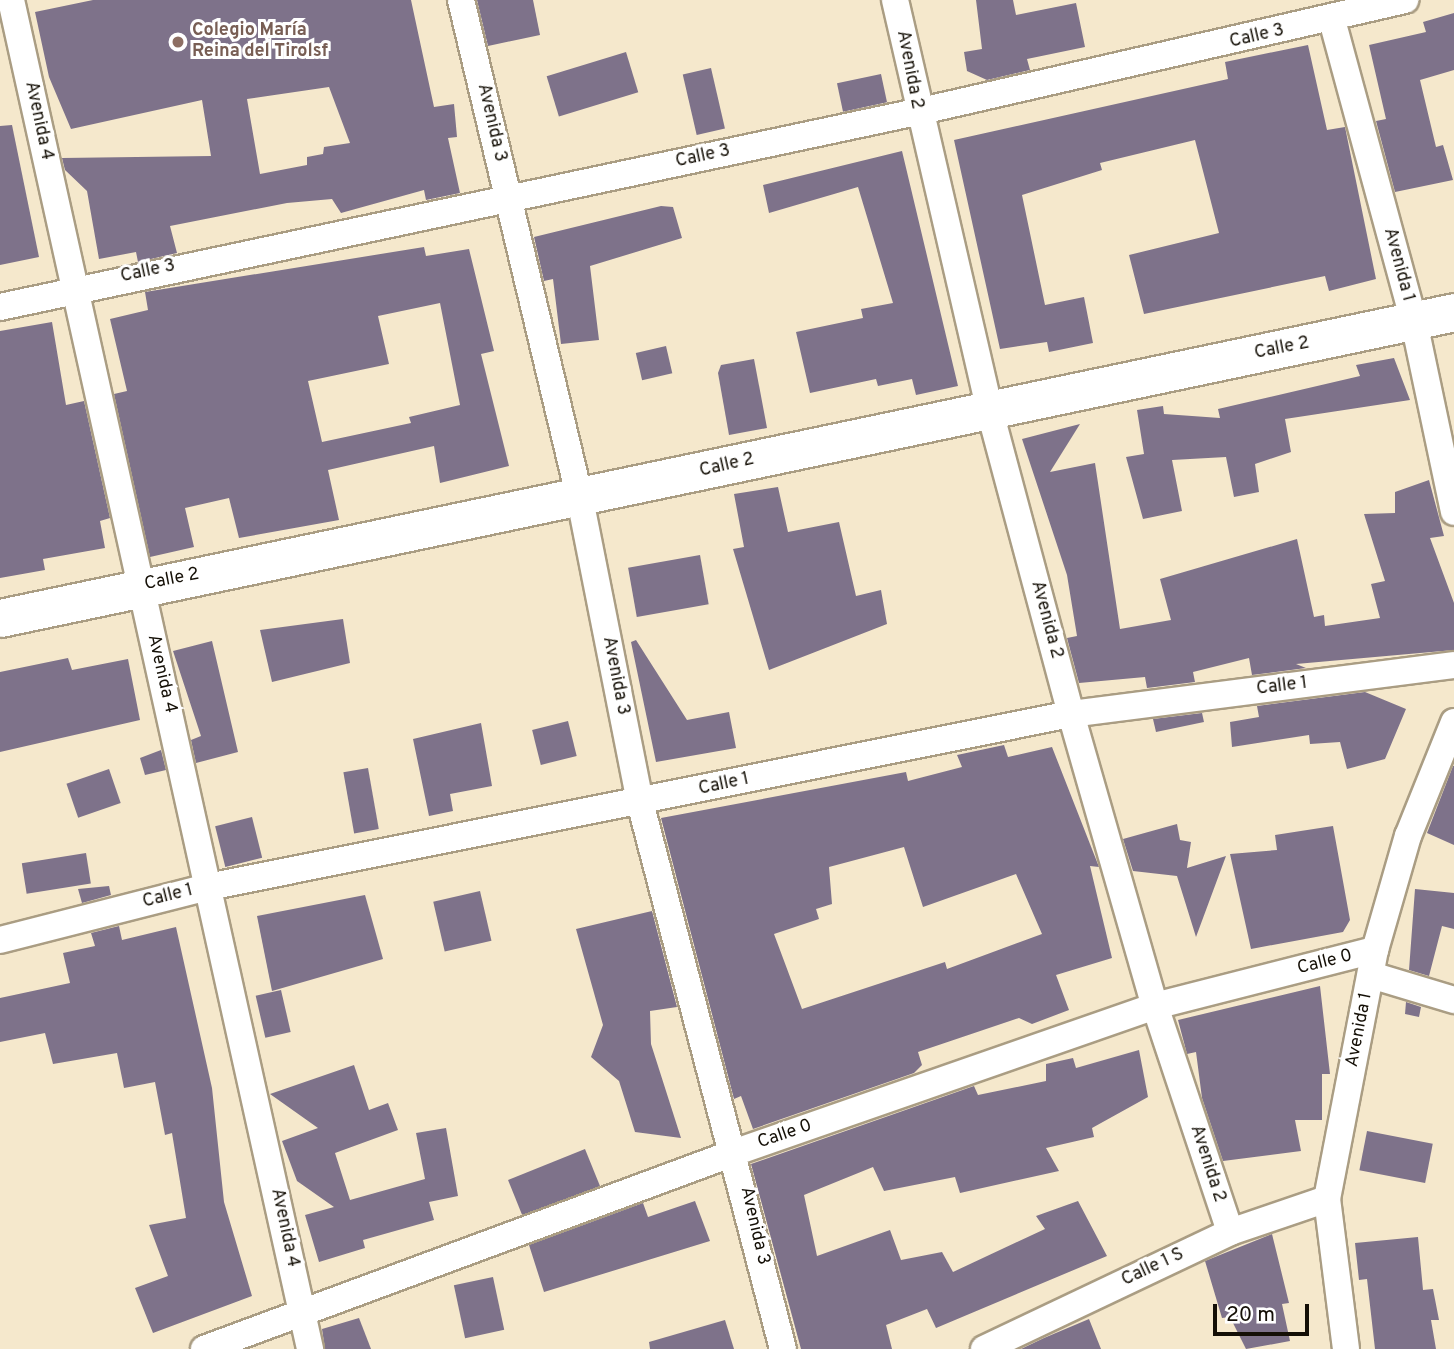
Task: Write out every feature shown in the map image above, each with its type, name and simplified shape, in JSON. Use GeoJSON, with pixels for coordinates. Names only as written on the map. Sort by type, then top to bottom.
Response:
{"type":"FeatureCollection","features":[{"type":"Feature","properties":{"kind":"main road","name":"Calle 2"},"geometry":{"type":"LineString","coordinates":[[0,618],[141,586],[580,499],[989,408],[1454,312]]}},
{"type":"Feature","properties":{"kind":"street","name":"Avenida 4"},"geometry":{"type":"LineString","coordinates":[[11,0],[310,1349]]}},
{"type":"Feature","properties":{"kind":"street","name":"Avenida 3"},"geometry":{"type":"LineString","coordinates":[[461,0],[580,499],[640,802],[736,1152],[783,1349]]}},
{"type":"Feature","properties":{"kind":"street","name":"Avenida 2"},"geometry":{"type":"LineString","coordinates":[[895,0],[917,112],[989,408],[1071,714],[1155,1006],[1230,1232]]}},
{"type":"Feature","properties":{"kind":"street","name":"Calle 3"},"geometry":{"type":"LineString","coordinates":[[0,307],[75,287],[917,112],[1332,20],[1405,0]]}},
{"type":"Feature","properties":{"kind":"street","name":"Avenida 1"},"geometry":{"type":"LineString","coordinates":[[1332,20],[1413,322],[1454,512]]}},
{"type":"Feature","properties":{"kind":"street","name":"Calle 1"},"geometry":{"type":"LineString","coordinates":[[0,940],[208,887],[1071,714],[1454,665]]}},
{"type":"Feature","properties":{"kind":"street","name":"Avenida 1"},"geometry":{"type":"LineString","coordinates":[[1346,1349],[1327,1199],[1373,962],[1408,836],[1454,722]]}},
{"type":"Feature","properties":{"kind":"street","name":"Calle 0"},"geometry":{"type":"LineString","coordinates":[[204,1349],[736,1152],[1155,1006],[1373,962]]}},
{"type":"Feature","properties":{"kind":"street"},"geometry":{"type":"LineString","coordinates":[[1373,962],[1454,1000]]}},
{"type":"Feature","properties":{"kind":"street","name":"Calle 1 S"},"geometry":{"type":"LineString","coordinates":[[984,1349],[1230,1232],[1327,1199]]}},
{"type":"Feature","properties":{"kind":"building"},"geometry":{"type":"Polygon","coordinates":[[[93,0],[411,0],[434,107],[454,104],[457,137],[448,138],[460,193],[426,200],[424,190],[341,213],[332,199],[287,203],[170,226],[177,253],[138,262],[136,252],[99,259],[87,191],[65,170],[62,158],[211,156],[202,100],[71,129],[49,77],[35,12],[93,0]],[[329,87],[247,99],[260,174],[307,165],[307,157],[323,154],[324,147],[350,143],[329,87]]]}},
{"type":"Feature","properties":{"kind":"building"},"geometry":{"type":"Polygon","coordinates":[[[477,0],[533,0],[540,35],[488,46],[477,0]]]}},
{"type":"Feature","properties":{"kind":"building"},"geometry":{"type":"Polygon","coordinates":[[[976,0],[1013,0],[1016,15],[1076,3],[1085,47],[1027,59],[1030,70],[987,80],[967,71],[964,52],[982,49],[976,0]]]}},
{"type":"Feature","properties":{"kind":"building"},"geometry":{"type":"Polygon","coordinates":[[[1454,13],[1454,70],[1420,80],[1436,147],[1443,145],[1453,180],[1395,192],[1376,121],[1386,119],[1369,45],[1426,32],[1423,22],[1454,13]]]}},
{"type":"Feature","properties":{"kind":"building"},"geometry":{"type":"Polygon","coordinates":[[[1308,45],[1327,130],[1345,127],[1376,279],[1329,291],[1325,276],[1144,314],[1129,255],[1219,233],[1195,140],[1100,163],[1102,170],[1022,195],[1045,305],[1084,297],[1093,343],[1049,352],[1047,342],[1000,349],[954,140],[1228,79],[1225,62],[1308,45]]]}},
{"type":"Feature","properties":{"kind":"building"},"geometry":{"type":"Polygon","coordinates":[[[626,52],[638,92],[559,116],[547,76],[626,52]]]}},
{"type":"Feature","properties":{"kind":"building"},"geometry":{"type":"Polygon","coordinates":[[[711,68],[725,128],[697,135],[683,75],[711,68]]]}},
{"type":"Feature","properties":{"kind":"building"},"geometry":{"type":"Polygon","coordinates":[[[881,74],[887,102],[843,112],[837,83],[881,74]]]}},
{"type":"Feature","properties":{"kind":"building"},"geometry":{"type":"Polygon","coordinates":[[[12,125],[39,257],[0,265],[0,126],[12,125]]]}},
{"type":"Feature","properties":{"kind":"building"},"geometry":{"type":"Polygon","coordinates":[[[902,151],[958,386],[916,395],[912,379],[878,386],[876,379],[810,393],[796,332],[863,318],[861,309],[893,303],[858,187],[769,213],[763,185],[902,151]]]}},
{"type":"Feature","properties":{"kind":"building"},"geometry":{"type":"Polygon","coordinates":[[[661,206],[673,207],[682,238],[590,266],[599,340],[561,344],[553,279],[544,281],[534,237],[661,206]]]}},
{"type":"Feature","properties":{"kind":"building"},"geometry":{"type":"Polygon","coordinates":[[[424,247],[426,256],[469,249],[494,351],[481,354],[509,466],[440,483],[434,446],[328,470],[339,520],[239,538],[229,498],[185,508],[194,547],[150,557],[114,394],[127,391],[110,319],[148,310],[145,292],[424,247]],[[440,303],[378,316],[389,364],[308,381],[322,442],[411,423],[409,417],[460,405],[440,303]]]}},
{"type":"Feature","properties":{"kind":"building"},"geometry":{"type":"Polygon","coordinates":[[[52,322],[66,405],[84,401],[110,518],[100,521],[105,548],[43,559],[45,570],[0,578],[0,331],[52,322]]]}},
{"type":"Feature","properties":{"kind":"building"},"geometry":{"type":"Polygon","coordinates":[[[666,346],[672,373],[642,380],[636,353],[666,346]]]}},
{"type":"Feature","properties":{"kind":"building"},"geometry":{"type":"Polygon","coordinates":[[[1394,358],[1410,400],[1285,419],[1291,452],[1255,464],[1259,492],[1234,497],[1226,457],[1172,460],[1182,511],[1143,519],[1126,457],[1144,454],[1137,410],[1163,406],[1164,414],[1220,418],[1218,409],[1360,376],[1356,365],[1394,358]]]}},
{"type":"Feature","properties":{"kind":"building"},"geometry":{"type":"Polygon","coordinates":[[[754,359],[767,428],[729,435],[718,373],[721,365],[754,359]]]}},
{"type":"Feature","properties":{"kind":"building"},"geometry":{"type":"Polygon","coordinates":[[[1080,424],[1050,472],[1095,463],[1120,629],[1171,620],[1160,579],[1297,539],[1314,617],[1324,615],[1325,626],[1380,618],[1371,584],[1385,581],[1364,514],[1395,513],[1395,492],[1429,480],[1444,536],[1430,538],[1454,603],[1454,650],[1296,664],[1306,668],[1252,675],[1249,658],[1193,672],[1195,682],[1147,688],[1145,677],[1079,683],[1067,638],[1077,636],[1067,575],[1022,439],[1080,424]]]}},
{"type":"Feature","properties":{"kind":"building"},"geometry":{"type":"Polygon","coordinates":[[[778,487],[788,532],[839,522],[856,596],[881,590],[887,624],[769,670],[733,549],[744,547],[734,494],[778,487]]]}},
{"type":"Feature","properties":{"kind":"building"},"geometry":{"type":"Polygon","coordinates":[[[700,555],[709,604],[637,617],[628,568],[700,555]]]}},
{"type":"Feature","properties":{"kind":"building"},"geometry":{"type":"Polygon","coordinates":[[[343,619],[350,663],[272,682],[260,630],[343,619]]]}},
{"type":"Feature","properties":{"kind":"building"},"geometry":{"type":"Polygon","coordinates":[[[636,640],[687,720],[729,712],[736,748],[656,762],[631,642],[636,640]]]}},
{"type":"Feature","properties":{"kind":"building"},"geometry":{"type":"Polygon","coordinates":[[[212,641],[238,752],[196,763],[191,740],[201,736],[173,651],[212,641]]]}},
{"type":"Feature","properties":{"kind":"building"},"geometry":{"type":"Polygon","coordinates":[[[68,658],[72,670],[128,659],[140,720],[0,752],[0,672],[68,658]]]}},
{"type":"Feature","properties":{"kind":"building"},"geometry":{"type":"Polygon","coordinates":[[[1365,692],[1406,709],[1385,759],[1347,769],[1340,742],[1310,744],[1309,735],[1232,747],[1230,722],[1259,717],[1257,706],[1365,692]]]}},
{"type":"Feature","properties":{"kind":"building"},"geometry":{"type":"Polygon","coordinates":[[[1202,713],[1204,722],[1156,732],[1153,719],[1202,713]]]}},
{"type":"Feature","properties":{"kind":"building"},"geometry":{"type":"Polygon","coordinates":[[[568,721],[577,756],[541,765],[532,730],[568,721]]]}},
{"type":"Feature","properties":{"kind":"building"},"geometry":{"type":"Polygon","coordinates":[[[481,723],[492,786],[450,794],[453,811],[429,816],[413,739],[481,723]]]}},
{"type":"Feature","properties":{"kind":"building"},"geometry":{"type":"Polygon","coordinates":[[[1004,745],[1008,757],[1052,747],[1099,867],[1090,866],[1112,958],[1056,975],[1069,1010],[1032,1024],[1019,1018],[918,1052],[922,1065],[914,1073],[753,1129],[741,1096],[734,1099],[661,818],[906,772],[908,781],[962,767],[957,755],[1004,745]],[[904,847],[829,867],[832,904],[816,909],[819,919],[774,934],[802,1009],[945,962],[947,969],[1042,934],[1016,874],[923,907],[904,847]]]}},
{"type":"Feature","properties":{"kind":"building"},"geometry":{"type":"Polygon","coordinates":[[[161,750],[166,770],[145,775],[140,758],[161,750]]]}},
{"type":"Feature","properties":{"kind":"building"},"geometry":{"type":"Polygon","coordinates":[[[1454,766],[1454,845],[1427,833],[1454,766]]]}},
{"type":"Feature","properties":{"kind":"building"},"geometry":{"type":"Polygon","coordinates":[[[368,768],[379,829],[354,833],[343,772],[368,768]]]}},
{"type":"Feature","properties":{"kind":"building"},"geometry":{"type":"Polygon","coordinates":[[[109,769],[121,803],[78,818],[66,784],[109,769]]]}},
{"type":"Feature","properties":{"kind":"building"},"geometry":{"type":"Polygon","coordinates":[[[252,817],[262,858],[225,867],[215,826],[252,817]]]}},
{"type":"Feature","properties":{"kind":"building"},"geometry":{"type":"Polygon","coordinates":[[[1177,824],[1180,840],[1191,842],[1187,868],[1226,856],[1196,937],[1177,876],[1133,871],[1123,839],[1177,824]]]}},
{"type":"Feature","properties":{"kind":"building"},"geometry":{"type":"Polygon","coordinates":[[[1333,826],[1350,920],[1343,932],[1251,949],[1230,854],[1277,850],[1275,835],[1333,826]]]}},
{"type":"Feature","properties":{"kind":"building"},"geometry":{"type":"Polygon","coordinates":[[[86,853],[91,884],[27,894],[22,863],[86,853]]]}},
{"type":"Feature","properties":{"kind":"building"},"geometry":{"type":"Polygon","coordinates":[[[109,886],[111,895],[82,903],[78,889],[109,886]]]}},
{"type":"Feature","properties":{"kind":"building"},"geometry":{"type":"Polygon","coordinates":[[[1415,889],[1454,893],[1454,929],[1442,926],[1429,976],[1409,970],[1415,889]]]}},
{"type":"Feature","properties":{"kind":"building"},"geometry":{"type":"Polygon","coordinates":[[[480,891],[491,941],[445,951],[433,902],[480,891]]]}},
{"type":"Feature","properties":{"kind":"building"},"geometry":{"type":"Polygon","coordinates":[[[365,895],[383,959],[272,991],[257,916],[365,895]]]}},
{"type":"Feature","properties":{"kind":"building"},"geometry":{"type":"Polygon","coordinates":[[[652,911],[677,1007],[650,1011],[651,1044],[681,1138],[635,1132],[619,1081],[591,1057],[603,1025],[576,929],[652,911]]]}},
{"type":"Feature","properties":{"kind":"building"},"geometry":{"type":"Polygon","coordinates":[[[119,926],[122,940],[176,927],[212,1088],[224,1202],[252,1296],[153,1333],[135,1288],[168,1276],[149,1225],[186,1218],[172,1133],[165,1135],[155,1082],[124,1088],[117,1053],[53,1064],[45,1033],[0,1042],[0,998],[70,983],[63,953],[95,946],[91,933],[119,926]]]}},
{"type":"Feature","properties":{"kind":"building"},"geometry":{"type":"Polygon","coordinates":[[[1320,986],[1330,1074],[1322,1074],[1322,1120],[1295,1120],[1301,1151],[1223,1161],[1202,1098],[1196,1052],[1187,1054],[1178,1020],[1320,986]]]}},
{"type":"Feature","properties":{"kind":"building"},"geometry":{"type":"Polygon","coordinates":[[[281,990],[291,1032],[265,1038],[256,996],[281,990]]]}},
{"type":"Feature","properties":{"kind":"building"},"geometry":{"type":"Polygon","coordinates":[[[1406,1002],[1421,1007],[1419,1017],[1405,1014],[1406,1002]]]}},
{"type":"Feature","properties":{"kind":"building"},"geometry":{"type":"Polygon","coordinates":[[[1139,1050],[1148,1097],[1092,1128],[1094,1137],[1046,1148],[1059,1171],[960,1193],[955,1177],[884,1191],[873,1167],[804,1195],[817,1256],[890,1230],[901,1260],[942,1252],[953,1272],[1045,1229],[1036,1216],[1078,1201],[1107,1256],[936,1328],[927,1309],[886,1325],[892,1349],[801,1349],[751,1164],[974,1086],[978,1095],[1046,1081],[1046,1064],[1073,1058],[1076,1068],[1139,1050]]]}},
{"type":"Feature","properties":{"kind":"building"},"geometry":{"type":"Polygon","coordinates":[[[354,1065],[369,1110],[388,1103],[398,1130],[335,1153],[350,1200],[425,1179],[416,1133],[446,1128],[458,1196],[429,1202],[434,1220],[363,1240],[365,1248],[319,1262],[305,1215],[334,1207],[297,1181],[282,1141],[318,1128],[270,1094],[354,1065]]]}},
{"type":"Feature","properties":{"kind":"building"},"geometry":{"type":"Polygon","coordinates":[[[1367,1131],[1433,1144],[1425,1183],[1359,1170],[1367,1131]]]}},
{"type":"Feature","properties":{"kind":"building"},"geometry":{"type":"Polygon","coordinates":[[[585,1149],[600,1186],[523,1217],[508,1180],[585,1149]]]}},
{"type":"Feature","properties":{"kind":"building"},"geometry":{"type":"Polygon","coordinates":[[[695,1201],[710,1241],[544,1292],[529,1245],[643,1203],[648,1217],[695,1201]]]}},
{"type":"Feature","properties":{"kind":"building"},"geometry":{"type":"Polygon","coordinates":[[[1272,1234],[1289,1303],[1282,1304],[1290,1341],[1246,1349],[1230,1317],[1222,1318],[1205,1261],[1272,1234]]]}},
{"type":"Feature","properties":{"kind":"building"},"geometry":{"type":"Polygon","coordinates":[[[1418,1237],[1423,1290],[1433,1289],[1439,1320],[1431,1320],[1436,1349],[1375,1349],[1367,1279],[1359,1280],[1355,1243],[1418,1237]]]}},
{"type":"Feature","properties":{"kind":"building"},"geometry":{"type":"Polygon","coordinates":[[[493,1277],[504,1330],[465,1338],[454,1285],[493,1277]]]}},
{"type":"Feature","properties":{"kind":"building"},"geometry":{"type":"Polygon","coordinates":[[[359,1318],[371,1349],[325,1349],[322,1329],[359,1318]]]}},
{"type":"Feature","properties":{"kind":"building"},"geometry":{"type":"Polygon","coordinates":[[[1089,1319],[1101,1349],[1021,1349],[1044,1338],[1089,1319]]]}},
{"type":"Feature","properties":{"kind":"building"},"geometry":{"type":"Polygon","coordinates":[[[725,1320],[734,1349],[650,1349],[649,1342],[725,1320]]]}},
{"type":"Feature","properties":{"kind":"place","name":"Colegio María Reina del Tirolsf"},"geometry":{"type":"Point","coordinates":[178,42]}}]}
